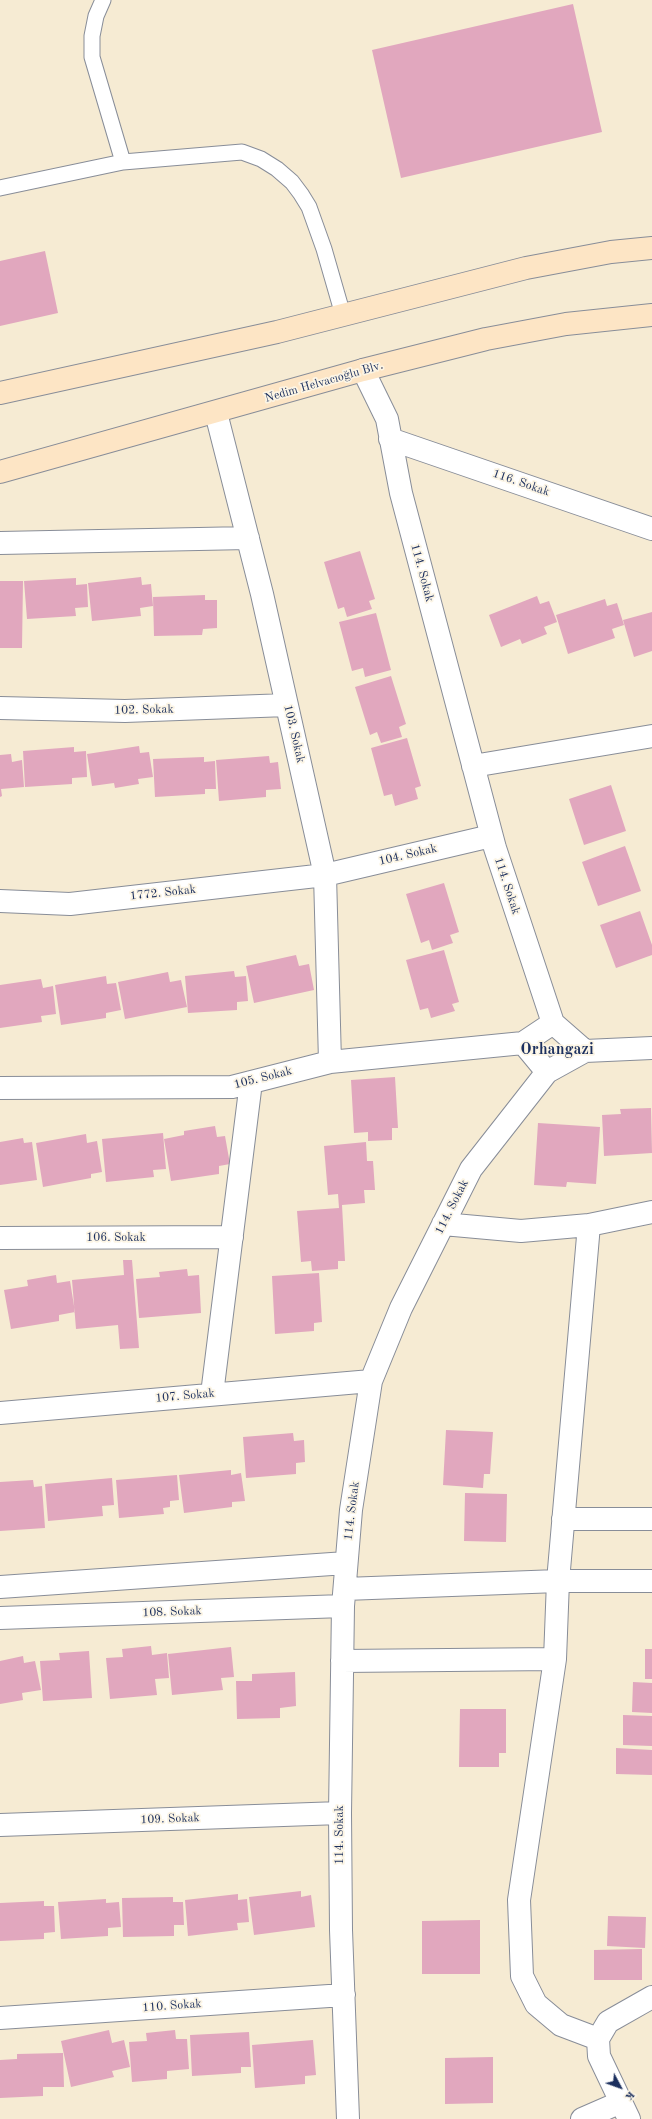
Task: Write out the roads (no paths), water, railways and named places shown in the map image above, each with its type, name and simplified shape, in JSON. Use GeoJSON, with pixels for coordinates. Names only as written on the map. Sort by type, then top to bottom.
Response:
{"type":"FeatureCollection","features":[{"type":"Feature","properties":{"kind":"main road"},"geometry":{"type":"LineString","coordinates":[[0,393],[269,334],[526,268],[611,252],[652,248]]}},
{"type":"Feature","properties":{"kind":"main road","name":"Nedim Helvacıoğlu Blv."},"geometry":{"type":"LineString","coordinates":[[0,472],[216,413],[363,370],[486,339],[566,324],[652,315]]}},
{"type":"Feature","properties":{"kind":"street","name":"114. Sokak"},"geometry":{"type":"LineString","coordinates":[[363,370],[386,419],[401,493],[492,836],[553,1023]]}},
{"type":"Feature","properties":{"kind":"street","name":"103. Sokak"},"geometry":{"type":"LineString","coordinates":[[216,413],[248,538],[325,875],[330,1062]]}},
{"type":"Feature","properties":{"kind":"street","name":"116. Sokak"},"geometry":{"type":"LineString","coordinates":[[390,439],[652,529]]}},
{"type":"Feature","properties":{"kind":"street"},"geometry":{"type":"LineString","coordinates":[[0,543],[248,538]]}},
{"type":"Feature","properties":{"kind":"street","name":"102. Sokak"},"geometry":{"type":"LineString","coordinates":[[0,708],[125,711],[287,705]]}},
{"type":"Feature","properties":{"kind":"street"},"geometry":{"type":"LineString","coordinates":[[473,766],[651,741]]}},
{"type":"Feature","properties":{"kind":"street","name":"104. Sokak"},"geometry":{"type":"LineString","coordinates":[[325,875],[492,836]]}},
{"type":"Feature","properties":{"kind":"street","name":"1772. Sokak"},"geometry":{"type":"LineString","coordinates":[[0,901],[70,904],[325,875]]}},
{"type":"Feature","properties":{"kind":"street"},"geometry":{"type":"LineString","coordinates":[[547,1072],[523,1043],[553,1023],[585,1051],[652,1048]]}},
{"type":"Feature","properties":{"kind":"street","name":"105. Sokak"},"geometry":{"type":"LineString","coordinates":[[0,1088],[232,1087],[330,1062],[523,1043]]}},
{"type":"Feature","properties":{"kind":"street","name":"114. Sokak"},"geometry":{"type":"LineString","coordinates":[[348,2119],[340,1813],[342,1661],[346,1563],[351,1510],[371,1381],[401,1308],[471,1168],[547,1072],[585,1051]]}},
{"type":"Feature","properties":{"kind":"street"},"geometry":{"type":"LineString","coordinates":[[212,1394],[251,1082]]}},
{"type":"Feature","properties":{"kind":"street"},"geometry":{"type":"LineString","coordinates":[[443,1224],[521,1231],[588,1225],[652,1212]]}},
{"type":"Feature","properties":{"kind":"street"},"geometry":{"type":"LineString","coordinates":[[588,1225],[558,1581],[555,1659],[519,1900],[522,1976],[536,2004],[561,2025],[598,2039]]}},
{"type":"Feature","properties":{"kind":"street","name":"106. Sokak"},"geometry":{"type":"LineString","coordinates":[[0,1238],[232,1237]]}},
{"type":"Feature","properties":{"kind":"street","name":"107. Sokak"},"geometry":{"type":"LineString","coordinates":[[0,1413],[371,1381]]}},
{"type":"Feature","properties":{"kind":"street"},"geometry":{"type":"LineString","coordinates":[[563,1519],[652,1519]]}},
{"type":"Feature","properties":{"kind":"street"},"geometry":{"type":"LineString","coordinates":[[0,1587],[346,1563]]}},
{"type":"Feature","properties":{"kind":"street","name":"108. Sokak"},"geometry":{"type":"LineString","coordinates":[[0,1618],[344,1598],[558,1581],[652,1581]]}},
{"type":"Feature","properties":{"kind":"street"},"geometry":{"type":"LineString","coordinates":[[342,1661],[555,1659]]}},
{"type":"Feature","properties":{"kind":"street","name":"109. Sokak"},"geometry":{"type":"LineString","coordinates":[[0,1826],[340,1813]]}},
{"type":"Feature","properties":{"kind":"street","name":"110. Sokak"},"geometry":{"type":"LineString","coordinates":[[0,2018],[344,1995]]}},
{"type":"Feature","properties":{"kind":"street"},"geometry":{"type":"LineString","coordinates":[[582,2119],[625,2111],[599,2056],[598,2039],[608,2022],[652,1997]]}},
{"type":"Feature","properties":{"kind":"lane"},"geometry":{"type":"LineString","coordinates":[[102,0],[96,16],[92,36],[92,57],[123,162]]}},
{"type":"Feature","properties":{"kind":"lane"},"geometry":{"type":"LineString","coordinates":[[0,188],[123,162],[242,152],[261,159],[277,169],[292,182],[309,207],[324,249],[343,315]]}},
{"type":"Feature","properties":{"kind":"district","name":"Orhangazi"},"geometry":{"type":"Point","coordinates":[557,1050]}}]}
